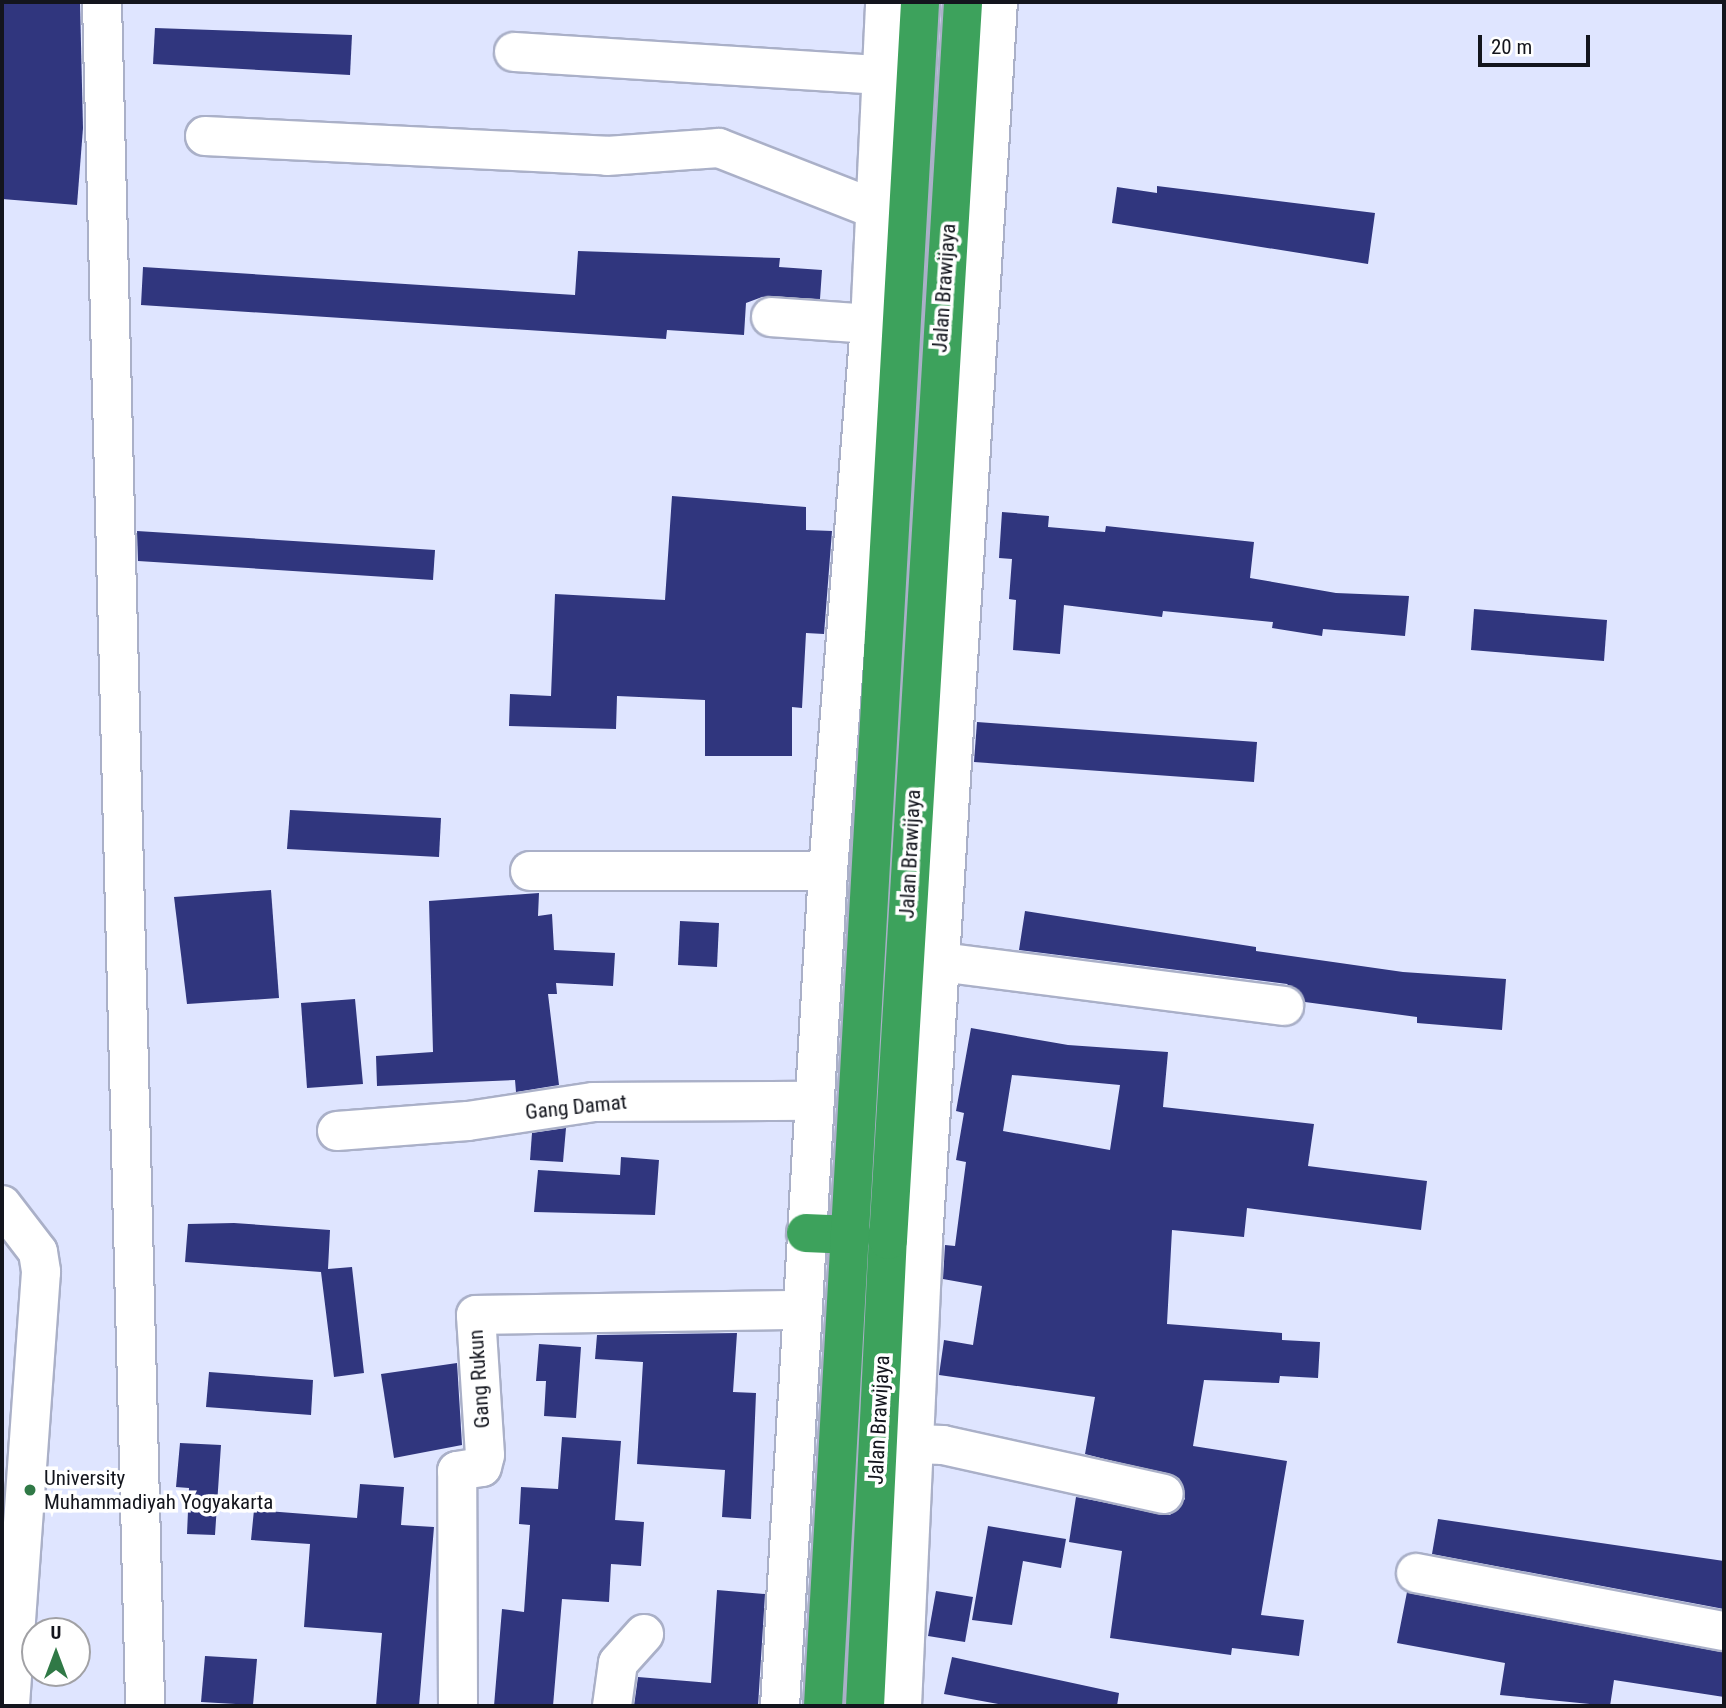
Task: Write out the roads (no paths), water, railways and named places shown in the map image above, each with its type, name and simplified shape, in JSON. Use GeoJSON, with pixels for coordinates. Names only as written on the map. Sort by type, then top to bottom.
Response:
{"type":"FeatureCollection","features":[{"type":"Feature","properties":{"kind":"highway","name":"Jalan Brawijaya"},"geometry":{"type":"LineString","coordinates":[[823,1706],[852,1235],[920,2]]}},
{"type":"Feature","properties":{"kind":"highway","name":"Jalan Brawijaya"},"geometry":{"type":"LineString","coordinates":[[865,1706],[889,1212],[963,2]]}},
{"type":"Feature","properties":{"kind":"highway"},"geometry":{"type":"LineString","coordinates":[[806,1233],[852,1235]]}},
{"type":"Feature","properties":{"kind":"street"},"geometry":{"type":"LineString","coordinates":[[102,2],[145,1706]]}},
{"type":"Feature","properties":{"kind":"street"},"geometry":{"type":"LineString","coordinates":[[780,1706],[828,870],[870,324],[878,75],[885,2]]}},
{"type":"Feature","properties":{"kind":"street"},"geometry":{"type":"LineString","coordinates":[[902,1706],[941,962],[998,2]]}},
{"type":"Feature","properties":{"kind":"street"},"geometry":{"type":"LineString","coordinates":[[514,52],[878,75]]}},
{"type":"Feature","properties":{"kind":"street"},"geometry":{"type":"LineString","coordinates":[[205,136],[607,156],[719,148],[875,209]]}},
{"type":"Feature","properties":{"kind":"street"},"geometry":{"type":"LineString","coordinates":[[771,317],[870,324]]}},
{"type":"Feature","properties":{"kind":"street"},"geometry":{"type":"LineString","coordinates":[[530,870],[828,870]]}},
{"type":"Feature","properties":{"kind":"street"},"geometry":{"type":"LineString","coordinates":[[941,962],[1284,1006]]}},
{"type":"Feature","properties":{"kind":"street","name":"Gang Damat"},"geometry":{"type":"LineString","coordinates":[[337,1131],[468,1121],[593,1102],[815,1101]]}},
{"type":"Feature","properties":{"kind":"street"},"geometry":{"type":"LineString","coordinates":[[2,1205],[38,1252],[41,1272],[10,1593],[12,1706],[2,1704]]}},
{"type":"Feature","properties":{"kind":"street","name":"Gang Rukun"},"geometry":{"type":"LineString","coordinates":[[458,1706],[457,1471],[482,1467],[485,1455],[476,1315],[802,1310]]}},
{"type":"Feature","properties":{"kind":"street"},"geometry":{"type":"LineString","coordinates":[[914,1444],[943,1445],[1164,1494]]}},
{"type":"Feature","properties":{"kind":"street"},"geometry":{"type":"LineString","coordinates":[[1416,1573],[1724,1631]]}},
{"type":"Feature","properties":{"kind":"street"},"geometry":{"type":"LineString","coordinates":[[612,1706],[618,1662],[644,1634]]}},
{"type":"Feature","properties":{"kind":"place","name":"University Muhammadiyah Yogyakarta"},"geometry":{"type":"Point","coordinates":[30,1490]}}]}
